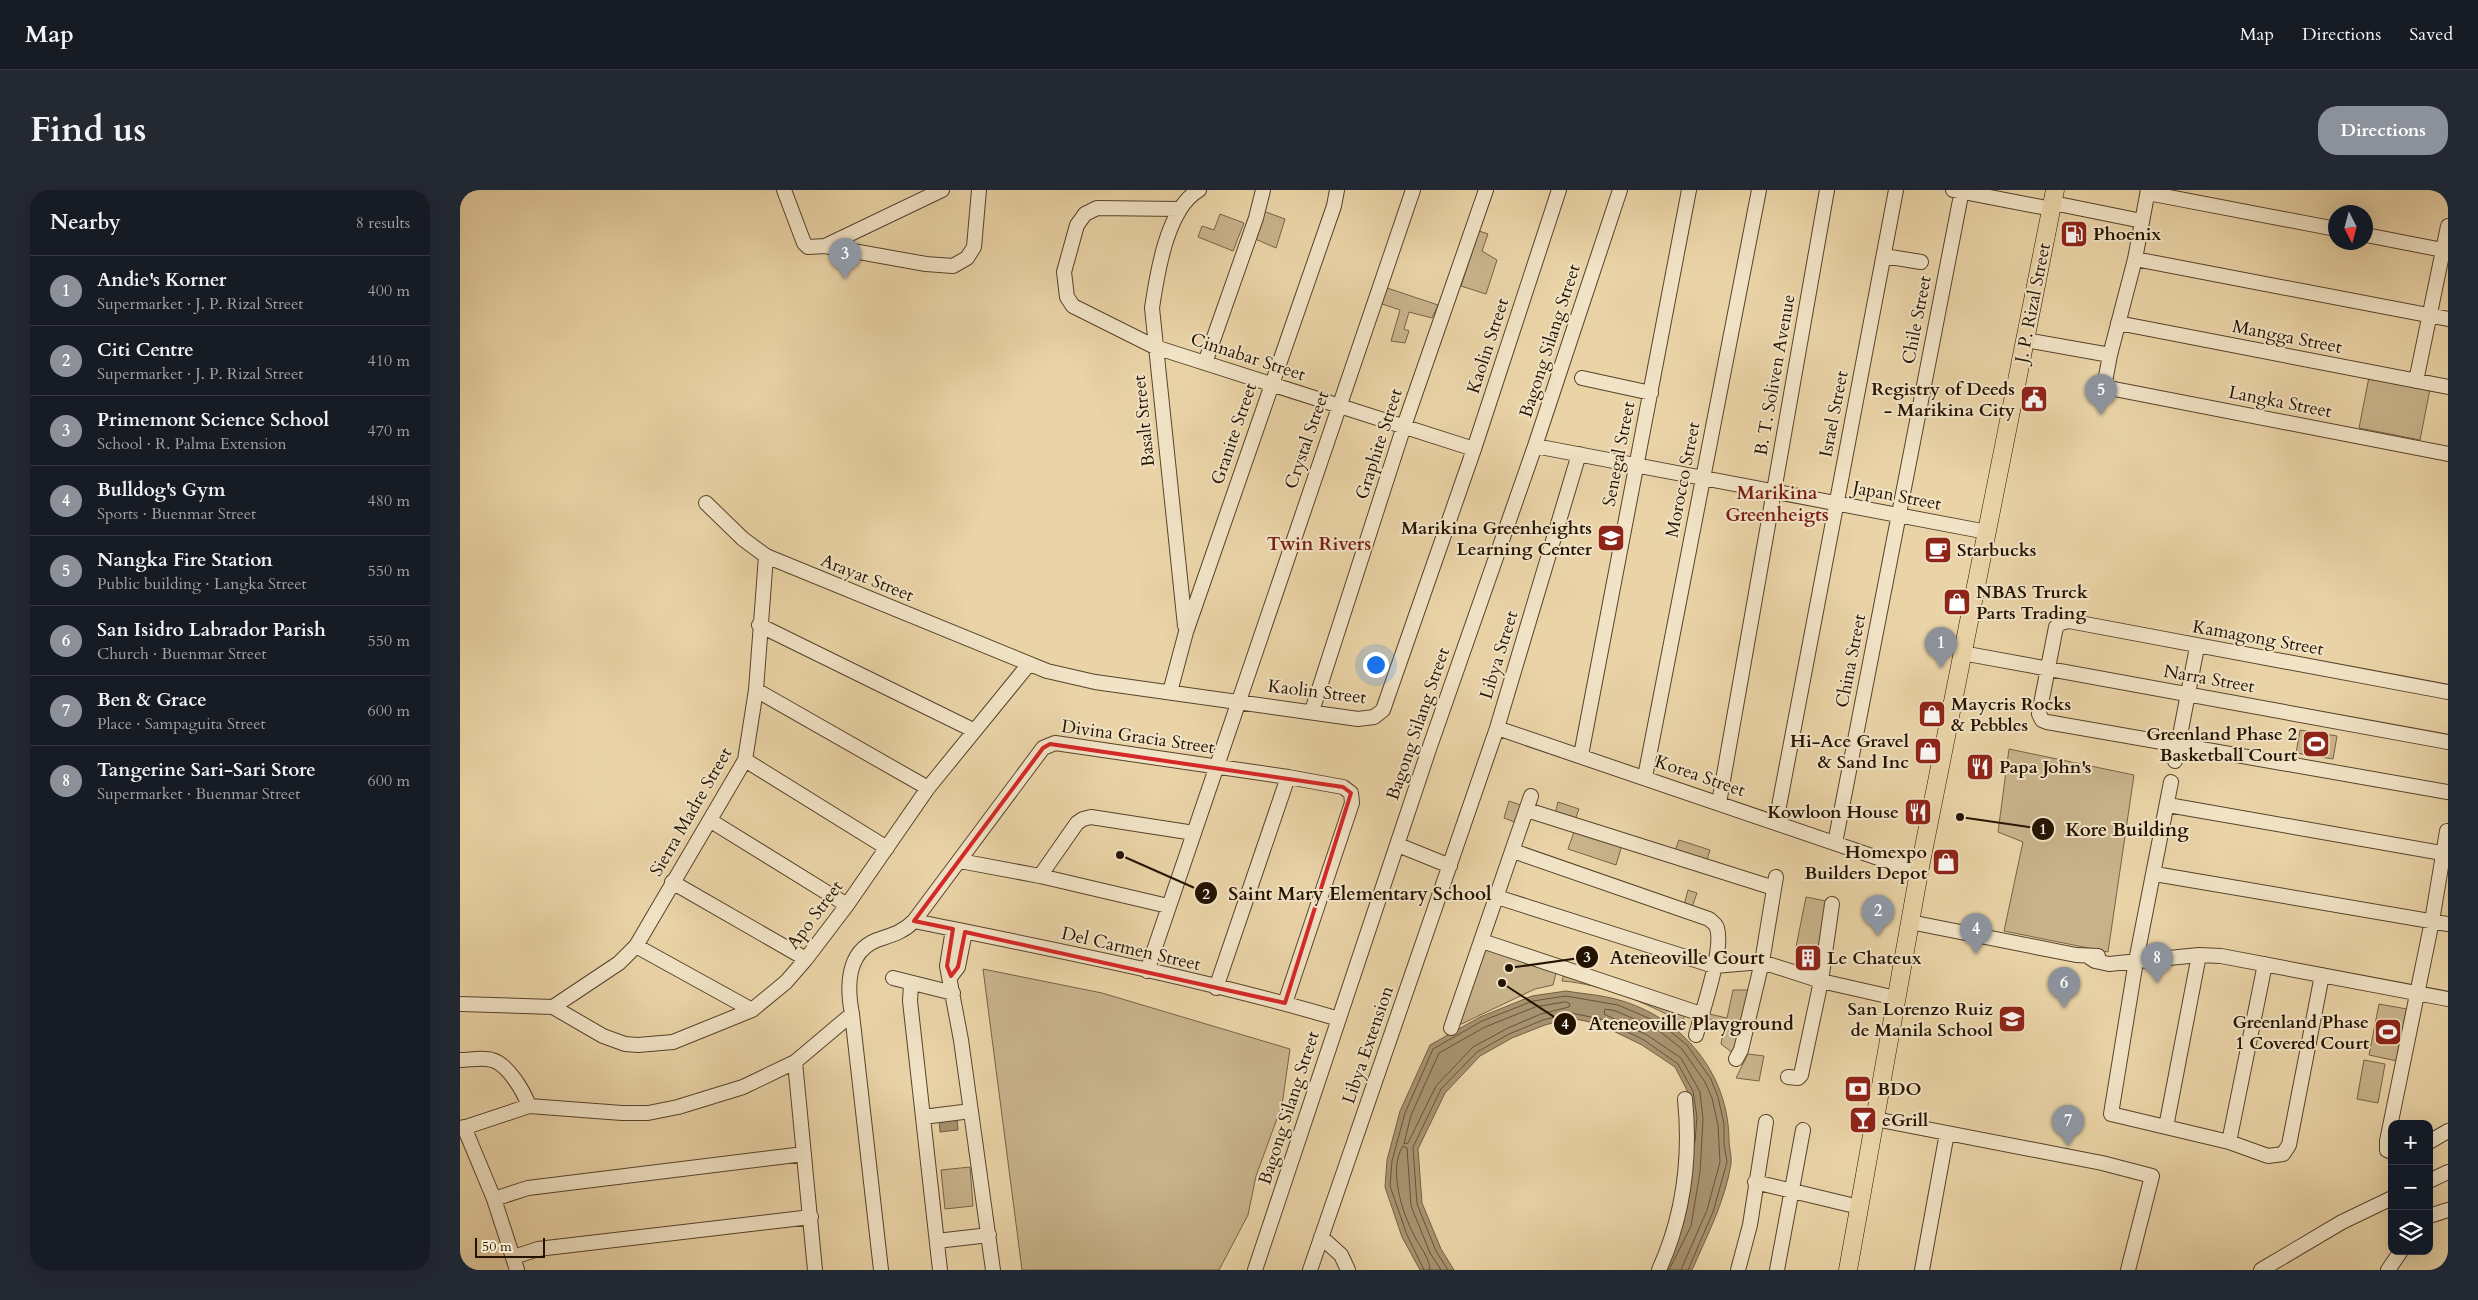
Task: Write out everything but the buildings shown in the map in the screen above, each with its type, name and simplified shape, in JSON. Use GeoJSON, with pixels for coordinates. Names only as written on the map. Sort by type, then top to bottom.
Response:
{"type":"FeatureCollection","features":[{"type":"Feature","properties":{"kind":"main road","name":"J. P. Rizal Street"},"geometry":{"type":"LineString","coordinates":[[1848,1270],[1919,872],[2053,201]]}},
{"type":"Feature","properties":{"kind":"street"},"geometry":{"type":"LineString","coordinates":[[784,190],[804,243],[808,247],[825,246],[926,264],[952,266],[968,258],[974,247],[979,190]]}},
{"type":"Feature","properties":{"kind":"street"},"geometry":{"type":"LineString","coordinates":[[825,246],[926,193],[942,190]]}},
{"type":"Feature","properties":{"kind":"street"},"geometry":{"type":"LineString","coordinates":[[1179,209],[1187,197],[1198,190]]}},
{"type":"Feature","properties":{"kind":"street"},"geometry":{"type":"LineString","coordinates":[[1205,363],[1256,218],[1263,190]]}},
{"type":"Feature","properties":{"kind":"street","name":"Granite Street"},"geometry":{"type":"LineString","coordinates":[[1170,692],[1186,632],[1270,384],[1334,206],[1337,190]]}},
{"type":"Feature","properties":{"kind":"street","name":"Crystal Street"},"geometry":{"type":"LineString","coordinates":[[1146,971],[1413,190]]}},
{"type":"Feature","properties":{"kind":"street","name":"Graphite Street"},"geometry":{"type":"LineString","coordinates":[[1312,711],[1404,426],[1486,190]]}},
{"type":"Feature","properties":{"kind":"street","name":"Kaolin Street"},"geometry":{"type":"LineString","coordinates":[[1029,664],[1077,678],[1238,702],[1368,719],[1379,714],[1383,710],[1474,449],[1559,190]]}},
{"type":"Feature","properties":{"kind":"street","name":"Bagong Silang Street"},"geometry":{"type":"LineString","coordinates":[[1255,1270],[1428,752],[1535,446],[1620,190]]}},
{"type":"Feature","properties":{"kind":"street","name":"Senegal Street"},"geometry":{"type":"LineString","coordinates":[[1581,755],[1689,190]]}},
{"type":"Feature","properties":{"kind":"street","name":"Morocco Street"},"geometry":{"type":"LineString","coordinates":[[1645,777],[1759,190]]}},
{"type":"Feature","properties":{"kind":"street","name":"B. T. Soliven Avenue"},"geometry":{"type":"LineString","coordinates":[[1719,803],[1827,190]]}},
{"type":"Feature","properties":{"kind":"street","name":"Israel Street"},"geometry":{"type":"LineString","coordinates":[[1776,822],[1896,190]]}},
{"type":"Feature","properties":{"kind":"street"},"geometry":{"type":"LineString","coordinates":[[1959,191],[2053,201],[2142,221]]}},
{"type":"Feature","properties":{"kind":"street","name":"Chile Street"},"geometry":{"type":"LineString","coordinates":[[1898,515],[1959,191]]}},
{"type":"Feature","properties":{"kind":"street"},"geometry":{"type":"LineString","coordinates":[[2026,340],[2110,355],[2135,259],[2148,192],[2328,227]]}},
{"type":"Feature","properties":{"kind":"street","name":"Cinnabar Street"},"geometry":{"type":"LineString","coordinates":[[1179,209],[1097,208],[1086,214],[1077,225],[1064,272],[1067,297],[1074,306],[1155,347],[1474,449]]}},
{"type":"Feature","properties":{"kind":"street","name":"Basalt Street"},"geometry":{"type":"LineString","coordinates":[[1179,209],[1158,267],[1152,308],[1186,632]]}},
{"type":"Feature","properties":{"kind":"street"},"geometry":{"type":"LineString","coordinates":[[2416,381],[2448,226]]}},
{"type":"Feature","properties":{"kind":"street"},"geometry":{"type":"LineString","coordinates":[[2373,236],[2443,250]]}},
{"type":"Feature","properties":{"kind":"street"},"geometry":{"type":"LineString","coordinates":[[1884,256],[1922,262]]}},
{"type":"Feature","properties":{"kind":"street"},"geometry":{"type":"LineString","coordinates":[[2135,259],[2448,319]]}},
{"type":"Feature","properties":{"kind":"street","name":"Mangga Street"},"geometry":{"type":"LineString","coordinates":[[2118,323],[2448,387]]}},
{"type":"Feature","properties":{"kind":"street","name":"Langka Street"},"geometry":{"type":"LineString","coordinates":[[2110,355],[2104,386],[2448,454]]}},
{"type":"Feature","properties":{"kind":"street"},"geometry":{"type":"LineString","coordinates":[[1582,378],[1651,393]]}},
{"type":"Feature","properties":{"kind":"street","name":"Japan Street"},"geometry":{"type":"LineString","coordinates":[[1535,446],[1987,532]]}},
{"type":"Feature","properties":{"kind":"street","name":"Libya Street"},"geometry":{"type":"LineString","coordinates":[[1450,866],[1497,728],[1579,454]]}},
{"type":"Feature","properties":{"kind":"street","name":"Arayat Street"},"geometry":{"type":"LineString","coordinates":[[706,503],[743,540],[766,556],[1029,664]]}},
{"type":"Feature","properties":{"kind":"street","name":"China Street"},"geometry":{"type":"LineString","coordinates":[[1835,843],[1898,515]]}},
{"type":"Feature","properties":{"kind":"street","name":"Sierra Madre Street"},"geometry":{"type":"LineString","coordinates":[[553,1007],[619,963],[636,946],[672,882],[711,821],[745,760],[756,690],[759,625],[766,556]]}},
{"type":"Feature","properties":{"kind":"street","name":"Kamagong Street"},"geometry":{"type":"LineString","coordinates":[[2049,669],[2056,628],[2061,623],[2069,621],[2448,692]]}},
{"type":"Feature","properties":{"kind":"street"},"geometry":{"type":"LineString","coordinates":[[759,625],[973,730]]}},
{"type":"Feature","properties":{"kind":"street"},"geometry":{"type":"LineString","coordinates":[[2175,761],[2197,646]]}},
{"type":"Feature","properties":{"kind":"street","name":"Narra Street"},"geometry":{"type":"LineString","coordinates":[[1962,654],[2448,742]]}},
{"type":"Feature","properties":{"kind":"street","name":"Apo Street"},"geometry":{"type":"LineString","coordinates":[[553,1007],[603,1036],[638,1045],[674,1042],[752,1010],[786,982],[806,959],[847,906],[928,788],[973,730],[1029,664]]}},
{"type":"Feature","properties":{"kind":"street"},"geometry":{"type":"LineString","coordinates":[[2049,669],[2040,710],[2040,717],[2047,722],[2179,743],[2448,792]]}},
{"type":"Feature","properties":{"kind":"street"},"geometry":{"type":"LineString","coordinates":[[756,690],[928,788]]}},
{"type":"Feature","properties":{"kind":"street","name":"Korea Street"},"geometry":{"type":"LineString","coordinates":[[1497,728],[1581,755],[1919,872]]}},
{"type":"Feature","properties":{"kind":"street","name":"Divina Gracia Street"},"geometry":{"type":"LineString","coordinates":[[880,1270],[848,982],[860,953],[871,943],[902,932],[914,921],[1042,748],[1060,742],[1343,787],[1351,793],[1352,803],[1285,1003]]}},
{"type":"Feature","properties":{"kind":"street"},"geometry":{"type":"LineString","coordinates":[[745,760],[887,848]]}},
{"type":"Feature","properties":{"kind":"street"},"geometry":{"type":"LineString","coordinates":[[1216,988],[1288,778]]}},
{"type":"Feature","properties":{"kind":"street"},"geometry":{"type":"LineString","coordinates":[[2172,782],[2136,961],[2110,1110],[2113,1116],[2229,1142],[2268,1156],[2283,1154],[2289,1145],[2322,975]]}},
{"type":"Feature","properties":{"kind":"street"},"geometry":{"type":"LineString","coordinates":[[1451,1028],[1529,803],[1775,882],[1762,962],[1741,1050],[1736,1060]]}},
{"type":"Feature","properties":{"kind":"street"},"geometry":{"type":"LineString","coordinates":[[2168,805],[2446,854]]}},
{"type":"Feature","properties":{"kind":"street"},"geometry":{"type":"LineString","coordinates":[[1040,876],[1077,823],[1083,819],[1091,817],[1194,833]]}},
{"type":"Feature","properties":{"kind":"street"},"geometry":{"type":"LineString","coordinates":[[711,821],[847,906]]}},
{"type":"Feature","properties":{"kind":"street"},"geometry":{"type":"LineString","coordinates":[[2395,1120],[2417,993],[2446,854],[2447,831]]}},
{"type":"Feature","properties":{"kind":"street"},"geometry":{"type":"LineString","coordinates":[[1398,845],[1450,866]]}},
{"type":"Feature","properties":{"kind":"street"},"geometry":{"type":"LineString","coordinates":[[1513,851],[1709,919],[1716,926],[1718,938],[1714,966],[1696,1035]]}},
{"type":"Feature","properties":{"kind":"street"},"geometry":{"type":"LineString","coordinates":[[960,861],[1040,876],[1168,906]]}},
{"type":"Feature","properties":{"kind":"street","name":"Libya Extension"},"geometry":{"type":"LineString","coordinates":[[1310,1270],[1450,866]]}},
{"type":"Feature","properties":{"kind":"street"},"geometry":{"type":"LineString","coordinates":[[2154,874],[2448,924]]}},
{"type":"Feature","properties":{"kind":"street"},"geometry":{"type":"LineString","coordinates":[[672,882],[806,959]]}},
{"type":"Feature","properties":{"kind":"street"},"geometry":{"type":"LineString","coordinates":[[1497,897],[1714,966],[1762,962],[1821,981],[1896,998]]}},
{"type":"Feature","properties":{"kind":"street"},"geometry":{"type":"LineString","coordinates":[[1788,1077],[1798,1078],[1801,1075],[1821,981],[1832,904]]}},
{"type":"Feature","properties":{"kind":"street","name":"Del Carmen Street"},"geometry":{"type":"LineString","coordinates":[[914,921],[1285,1003],[1339,1020]]}},
{"type":"Feature","properties":{"kind":"street"},"geometry":{"type":"LineString","coordinates":[[1910,922],[2089,957],[2095,961],[2121,962],[2199,955],[2221,956],[2448,999]]}},
{"type":"Feature","properties":{"kind":"street"},"geometry":{"type":"LineString","coordinates":[[959,930],[958,967],[951,976],[993,1270]]}},
{"type":"Feature","properties":{"kind":"street"},"geometry":{"type":"LineString","coordinates":[[1482,942],[1701,1014]]}},
{"type":"Feature","properties":{"kind":"street"},"geometry":{"type":"LineString","coordinates":[[636,946],[752,1010]]}},
{"type":"Feature","properties":{"kind":"street"},"geometry":{"type":"LineString","coordinates":[[2166,1127],[2199,955]]}},
{"type":"Feature","properties":{"kind":"street"},"geometry":{"type":"LineString","coordinates":[[2229,1142],[2265,964]]}},
{"type":"Feature","properties":{"kind":"street"},"geometry":{"type":"LineString","coordinates":[[893,978],[911,984],[954,993]]}},
{"type":"Feature","properties":{"kind":"street"},"geometry":{"type":"LineString","coordinates":[[911,984],[910,1001],[940,1270]]}},
{"type":"Feature","properties":{"kind":"street"},"geometry":{"type":"LineString","coordinates":[[460,1004],[553,1007]]}},
{"type":"Feature","properties":{"kind":"street"},"geometry":{"type":"LineString","coordinates":[[811,1217],[538,1250],[515,1264],[494,1199],[462,1128],[529,1106],[585,1112],[636,1113],[662,1111],[743,1087],[795,1062],[852,1014]]}},
{"type":"Feature","properties":{"kind":"street"},"geometry":{"type":"LineString","coordinates":[[460,1060],[493,1060],[500,1064],[520,1086],[529,1106]]}},
{"type":"Feature","properties":{"kind":"street"},"geometry":{"type":"LineString","coordinates":[[795,1062],[815,1270]]}},
{"type":"Feature","properties":{"kind":"street"},"geometry":{"type":"LineString","coordinates":[[1659,1270],[1673,1236],[1683,1196],[1688,1142],[1685,1099]]}},
{"type":"Feature","properties":{"kind":"street"},"geometry":{"type":"LineString","coordinates":[[923,1117],[971,1111]]}},
{"type":"Feature","properties":{"kind":"street"},"geometry":{"type":"LineString","coordinates":[[1875,1119],[2102,1163],[2152,1176],[2128,1270]]}},
{"type":"Feature","properties":{"kind":"street"},"geometry":{"type":"LineString","coordinates":[[1738,1270],[1750,1225],[1755,1182],[1766,1122]]}},
{"type":"Feature","properties":{"kind":"street"},"geometry":{"type":"LineString","coordinates":[[1777,1270],[1803,1130]]}},
{"type":"Feature","properties":{"kind":"street"},"geometry":{"type":"LineString","coordinates":[[2433,1140],[2448,1131]]}},
{"type":"Feature","properties":{"kind":"street"},"geometry":{"type":"LineString","coordinates":[[1922,1270],[1947,1133]]}},
{"type":"Feature","properties":{"kind":"street"},"geometry":{"type":"LineString","coordinates":[[494,1199],[528,1188],[804,1154]]}},
{"type":"Feature","properties":{"kind":"street"},"geometry":{"type":"LineString","coordinates":[[2433,1179],[2448,1172]]}},
{"type":"Feature","properties":{"kind":"street"},"geometry":{"type":"LineString","coordinates":[[1755,1182],[1859,1207]]}},
{"type":"Feature","properties":{"kind":"street"},"geometry":{"type":"LineString","coordinates":[[2266,1269],[2342,1222],[2388,1200]]}},
{"type":"Feature","properties":{"kind":"street"},"geometry":{"type":"LineString","coordinates":[[2433,1215],[2448,1210]]}},
{"type":"Feature","properties":{"kind":"street"},"geometry":{"type":"LineString","coordinates":[[937,1241],[989,1235]]}},
{"type":"Feature","properties":{"kind":"street"},"geometry":{"type":"LineString","coordinates":[[1321,1237],[1341,1255],[1348,1270]]}},
{"type":"Feature","properties":{"kind":"street"},"geometry":{"type":"LineString","coordinates":[[2388,1270],[2398,1255]]}},
{"type":"Feature","properties":{"kind":"highlighted area"},"geometry":{"type":"Polygon","coordinates":[[[1050,744],[1343,787],[1351,793],[1285,1003],[965,932],[958,967],[951,976],[947,966],[953,929],[914,921],[1043,748],[1050,744]]]}},
{"type":"Feature","properties":{"kind":"shaded area"},"geometry":{"type":"Polygon","coordinates":[[[1263,211],[1285,219],[1276,248],[1253,238],[1263,211]]]}},
{"type":"Feature","properties":{"kind":"shaded area"},"geometry":{"type":"Polygon","coordinates":[[[1220,214],[1244,223],[1233,251],[1198,237],[1202,226],[1214,230],[1220,214]]]}},
{"type":"Feature","properties":{"kind":"shaded area"},"geometry":{"type":"Polygon","coordinates":[[[1479,231],[1488,234],[1482,251],[1497,260],[1486,294],[1461,286],[1479,231]]]}},
{"type":"Feature","properties":{"kind":"shaded area"},"geometry":{"type":"Polygon","coordinates":[[[1384,287],[1438,305],[1432,318],[1409,312],[1404,329],[1409,331],[1405,343],[1391,341],[1400,310],[1379,303],[1384,287]]]}},
{"type":"Feature","properties":{"kind":"shaded area"},"geometry":{"type":"Polygon","coordinates":[[[2369,377],[2430,389],[2420,440],[2359,428],[2369,377]]]}},
{"type":"Feature","properties":{"kind":"shaded area","name":"Greenland Phase 2 Basketball Court"},"geometry":{"type":"Polygon","coordinates":[[[2300,730],[2337,736],[2333,759],[2296,753],[2300,730]]]}},
{"type":"Feature","properties":{"kind":"shaded area"},"geometry":{"type":"Polygon","coordinates":[[[2009,749],[2134,775],[2108,952],[2004,931],[2023,842],[1998,832],[2009,749]]]}},
{"type":"Feature","properties":{"kind":"shaded area"},"geometry":{"type":"Polygon","coordinates":[[[1509,801],[1523,806],[1517,823],[1504,818],[1509,801]]]}},
{"type":"Feature","properties":{"kind":"shaded area"},"geometry":{"type":"Polygon","coordinates":[[[1558,802],[1579,809],[1575,820],[1555,814],[1558,802]]]}},
{"type":"Feature","properties":{"kind":"shaded area"},"geometry":{"type":"Polygon","coordinates":[[[1575,829],[1622,845],[1616,865],[1568,849],[1575,829]]]}},
{"type":"Feature","properties":{"kind":"shaded area"},"geometry":{"type":"Polygon","coordinates":[[[1679,840],[1710,850],[1706,863],[1674,853],[1679,840]]]}},
{"type":"Feature","properties":{"kind":"shaded area"},"geometry":{"type":"Polygon","coordinates":[[[1688,890],[1697,893],[1692,907],[1684,905],[1688,890]]]}},
{"type":"Feature","properties":{"kind":"shaded area"},"geometry":{"type":"Polygon","coordinates":[[[1806,897],[1826,901],[1818,952],[1796,947],[1806,897]]]}},
{"type":"Feature","properties":{"kind":"shaded area"},"geometry":{"type":"Polygon","coordinates":[[[1485,946],[1557,969],[1553,985],[1535,989],[1453,1028],[1485,946]]]}},
{"type":"Feature","properties":{"kind":"shaded area"},"geometry":{"type":"Polygon","coordinates":[[[983,969],[1102,993],[1290,1049],[1282,1105],[1256,1176],[1248,1215],[1219,1270],[1022,1270],[983,969]]]}},
{"type":"Feature","properties":{"kind":"shaded area"},"geometry":{"type":"Polygon","coordinates":[[[1564,973],[1685,1015],[1682,1022],[1654,1008],[1608,990],[1562,981],[1564,973]]]}},
{"type":"Feature","properties":{"kind":"shaded area"},"geometry":{"type":"Polygon","coordinates":[[[1733,990],[1751,990],[1734,1054],[1721,1044],[1725,1023],[1708,1019],[1709,1014],[1727,1018],[1733,990]]]}},
{"type":"Feature","properties":{"kind":"shaded area","name":"Greenland Phase 1 Covered Court"},"geometry":{"type":"Polygon","coordinates":[[[2379,1004],[2407,1009],[2397,1061],[2369,1055],[2379,1004]]]}},
{"type":"Feature","properties":{"kind":"shaded area"},"geometry":{"type":"Polygon","coordinates":[[[1748,1054],[1764,1056],[1759,1081],[1736,1078],[1748,1054]]]}},
{"type":"Feature","properties":{"kind":"shaded area"},"geometry":{"type":"Polygon","coordinates":[[[2364,1060],[2385,1064],[2378,1103],[2357,1099],[2364,1060]]]}},
{"type":"Feature","properties":{"kind":"shaded area"},"geometry":{"type":"Polygon","coordinates":[[[970,1167],[973,1206],[945,1209],[941,1170],[970,1167]]]}},
{"type":"Feature","properties":{"kind":"water"},"geometry":{"type":"Polygon","coordinates":[[[1566,991],[1619,1000],[1642,1008],[1663,1020],[1682,1035],[1698,1052],[1711,1072],[1721,1093],[1727,1116],[1731,1164],[1720,1205],[1692,1270],[1656,1270],[1680,1224],[1689,1094],[1675,1067],[1642,1045],[1599,1024],[1571,1018],[1545,1025],[1512,1038],[1480,1056],[1445,1093],[1418,1149],[1422,1203],[1441,1249],[1454,1270],[1420,1270],[1402,1237],[1385,1187],[1387,1160],[1400,1111],[1430,1045],[1480,1017],[1532,996],[1566,991]]]}},
{"type":"Feature","properties":{"kind":"water"},"geometry":{"type":"Polygon","coordinates":[[[957,1118],[958,1130],[940,1132],[939,1120],[957,1118]]]}},
{"type":"Feature","properties":{"kind":"place","name":"Phoenix"},"geometry":{"type":"Point","coordinates":[2074,234]}},
{"type":"Feature","properties":{"kind":"place","name":"Primemont Science School"},"geometry":{"type":"Point","coordinates":[845,279]}},
{"type":"Feature","properties":{"kind":"place","name":"Registry of Deeds - Marikina City"},"geometry":{"type":"Point","coordinates":[2034,399]}},
{"type":"Feature","properties":{"kind":"place","name":"Nangka Fire Station"},"geometry":{"type":"Point","coordinates":[2101,415]}},
{"type":"Feature","properties":{"kind":"place","name":"Marikina Greenheights Learning Center"},"geometry":{"type":"Point","coordinates":[1611,538]}},
{"type":"Feature","properties":{"kind":"place","name":"Starbucks"},"geometry":{"type":"Point","coordinates":[1938,550]}},
{"type":"Feature","properties":{"kind":"place","name":"NBAS Trurck Parts Trading"},"geometry":{"type":"Point","coordinates":[1957,602]}},
{"type":"Feature","properties":{"kind":"place","name":"Andie's Korner"},"geometry":{"type":"Point","coordinates":[1941,668]}},
{"type":"Feature","properties":{"kind":"place","name":"Maycris Rocks & Pebbles"},"geometry":{"type":"Point","coordinates":[1932,714]}},
{"type":"Feature","properties":{"kind":"place","name":"Greenland Phase 2 Basketball Court"},"geometry":{"type":"Point","coordinates":[2316,744]}},
{"type":"Feature","properties":{"kind":"place","name":"Hi-Ace Gravel & Sand Inc"},"geometry":{"type":"Point","coordinates":[1928,751]}},
{"type":"Feature","properties":{"kind":"place","name":"Papa John's"},"geometry":{"type":"Point","coordinates":[1980,767]}},
{"type":"Feature","properties":{"kind":"place","name":"Kowloon House"},"geometry":{"type":"Point","coordinates":[1918,812]}},
{"type":"Feature","properties":{"kind":"place","name":"Kore Building"},"geometry":{"type":"Point","coordinates":[1960,817]}},
{"type":"Feature","properties":{"kind":"place","name":"Saint Mary Elementary School"},"geometry":{"type":"Point","coordinates":[1120,855]}},
{"type":"Feature","properties":{"kind":"place","name":"Homexpo Builders Depot"},"geometry":{"type":"Point","coordinates":[1946,862]}},
{"type":"Feature","properties":{"kind":"place","name":"Citi Centre"},"geometry":{"type":"Point","coordinates":[1878,936]}},
{"type":"Feature","properties":{"kind":"place","name":"Bulldog's Gym"},"geometry":{"type":"Point","coordinates":[1976,954]}},
{"type":"Feature","properties":{"kind":"place","name":"Le Chateux"},"geometry":{"type":"Point","coordinates":[1808,958]}},
{"type":"Feature","properties":{"kind":"place","name":"Ateneoville Court"},"geometry":{"type":"Point","coordinates":[1509,968]}},
{"type":"Feature","properties":{"kind":"place","name":"Ateneoville Playground"},"geometry":{"type":"Point","coordinates":[1502,983]}},
{"type":"Feature","properties":{"kind":"place","name":"Tangerine Sari-Sari Store"},"geometry":{"type":"Point","coordinates":[2157,983]}},
{"type":"Feature","properties":{"kind":"place","name":"San Isidro Labrador Parish"},"geometry":{"type":"Point","coordinates":[2064,1008]}},
{"type":"Feature","properties":{"kind":"place","name":"San Lorenzo Ruiz de Manila School"},"geometry":{"type":"Point","coordinates":[2012,1019]}},
{"type":"Feature","properties":{"kind":"place","name":"Greenland Phase 1 Covered Court"},"geometry":{"type":"Point","coordinates":[2388,1032]}},
{"type":"Feature","properties":{"kind":"place","name":"BDO"},"geometry":{"type":"Point","coordinates":[1858,1089]}},
{"type":"Feature","properties":{"kind":"place","name":"eGrill"},"geometry":{"type":"Point","coordinates":[1863,1120]}},
{"type":"Feature","properties":{"kind":"place","name":"Ben & Grace"},"geometry":{"type":"Point","coordinates":[2068,1146]}},
{"type":"Feature","properties":{"kind":"district","name":"Marikina Greenheigts"},"geometry":{"type":"Point","coordinates":[1777,504]}},
{"type":"Feature","properties":{"kind":"district","name":"Twin Rivers"},"geometry":{"type":"Point","coordinates":[1319,544]}}]}
